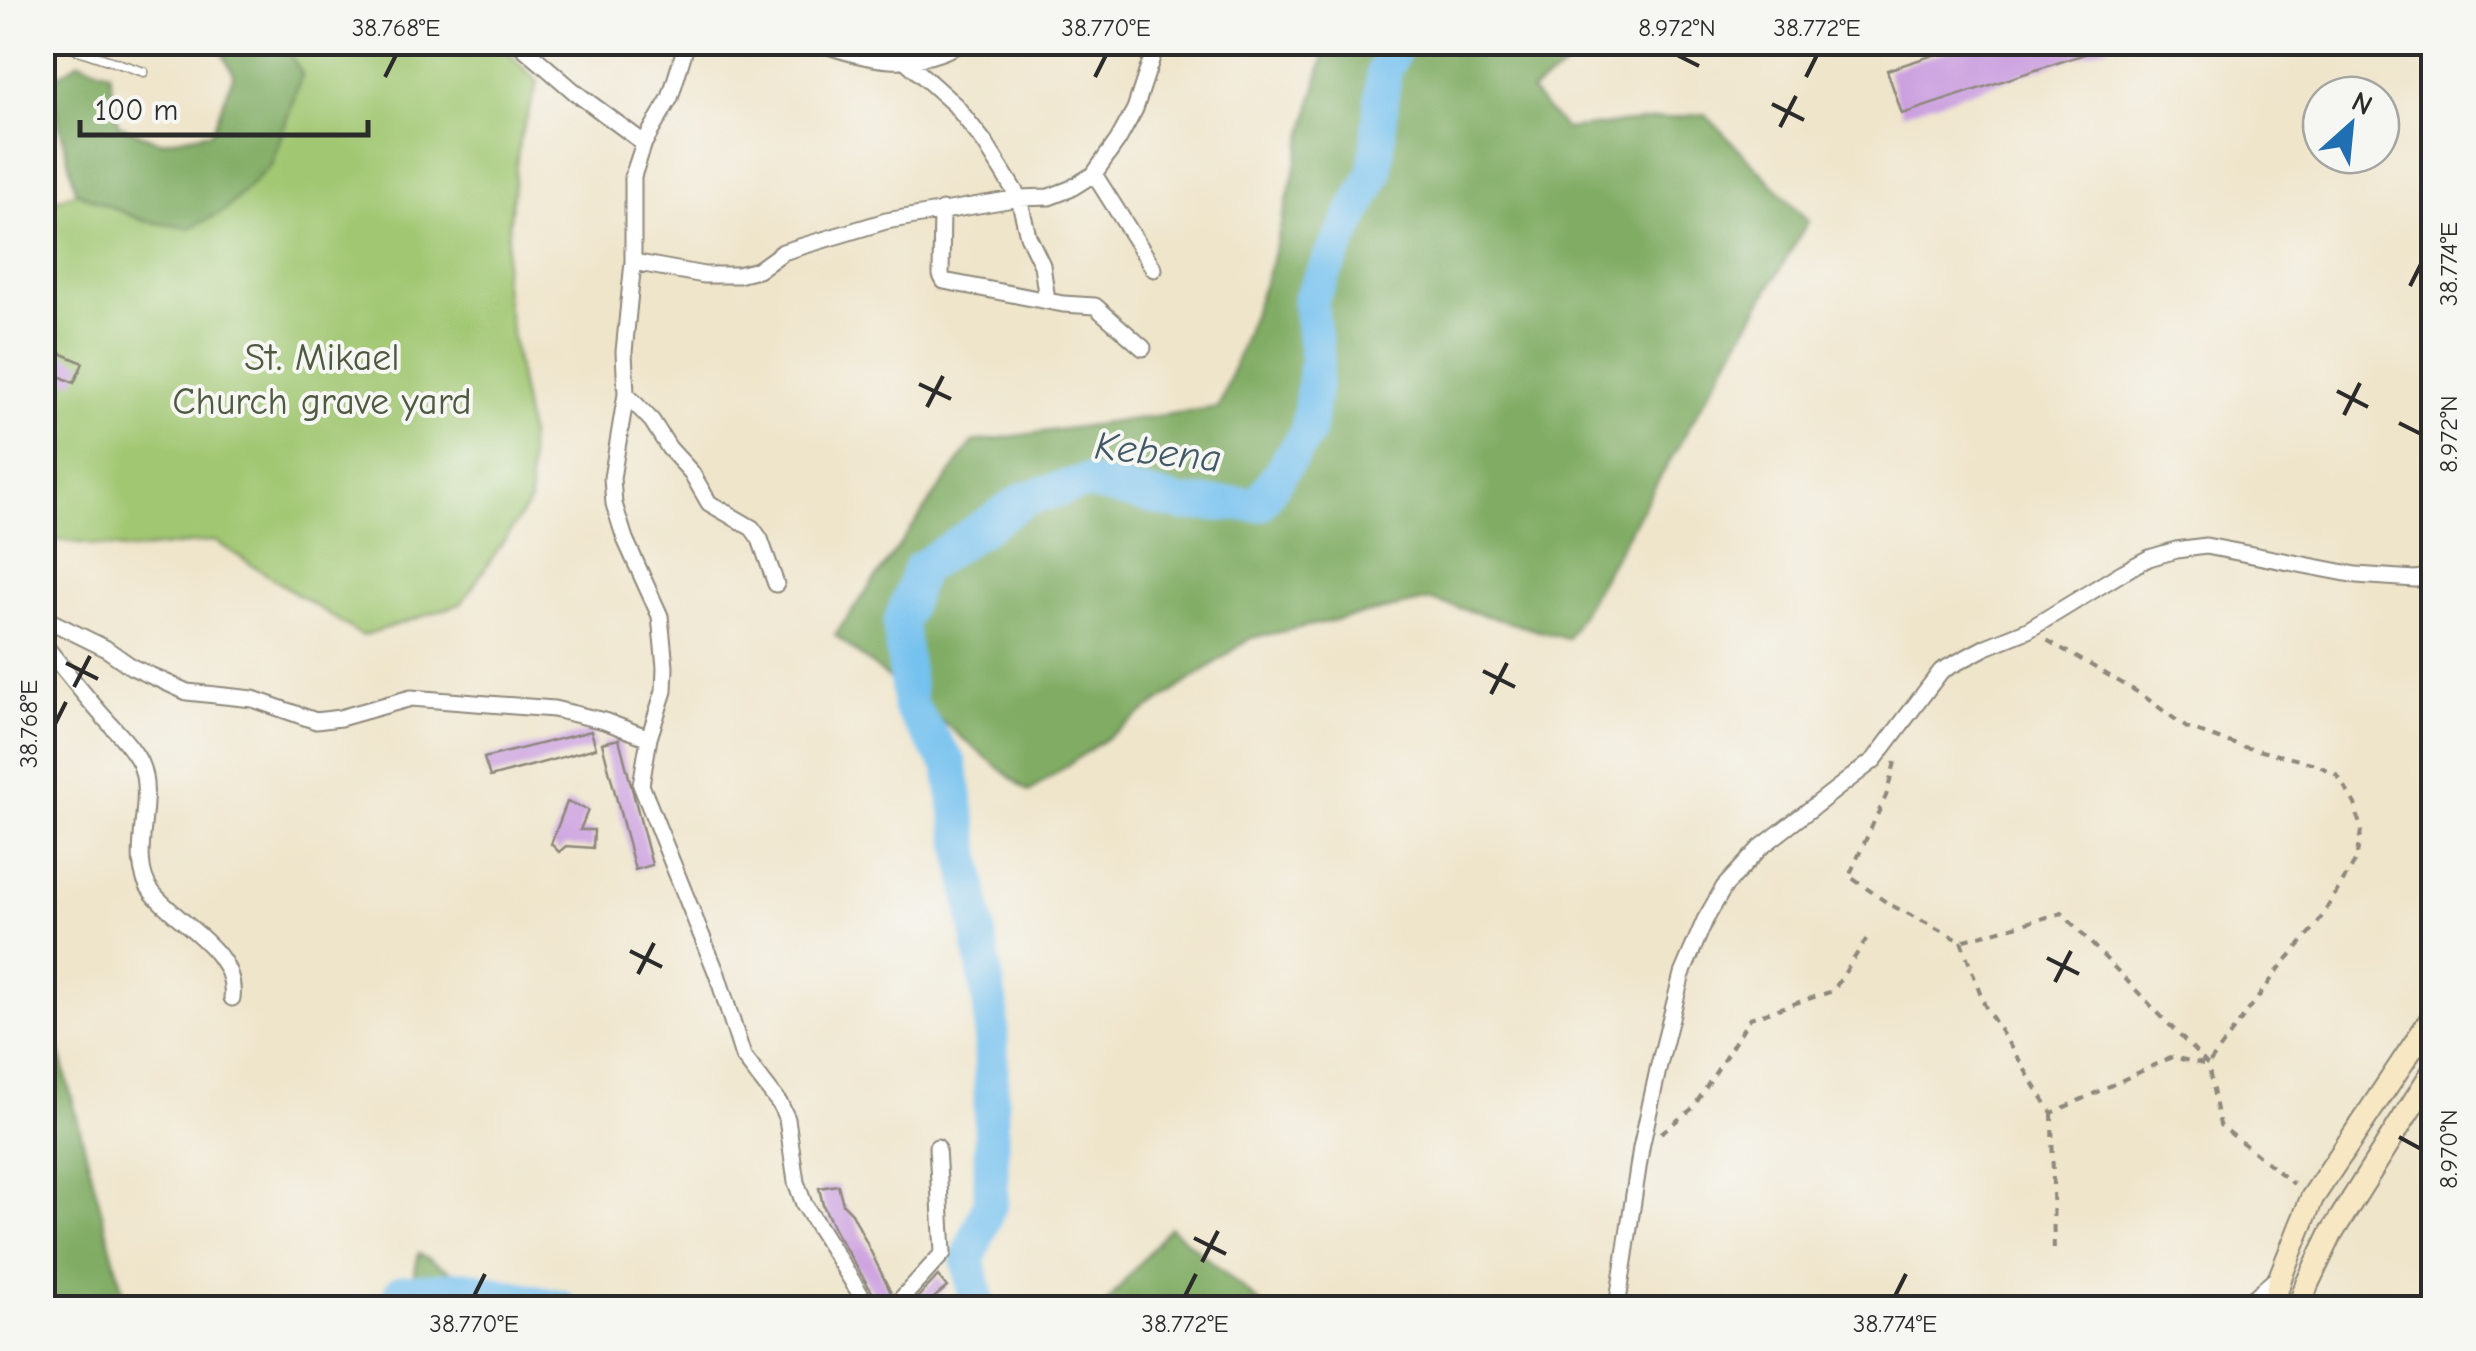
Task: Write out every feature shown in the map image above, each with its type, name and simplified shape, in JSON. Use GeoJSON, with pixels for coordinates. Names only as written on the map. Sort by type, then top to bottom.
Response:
{"type":"FeatureCollection","features":[{"type":"Feature","properties":{"kind":"main road"},"geometry":{"type":"LineString","coordinates":[[2272,1308],[2281,1274],[2312,1198],[2434,1015]]}},
{"type":"Feature","properties":{"kind":"main road"},"geometry":{"type":"LineString","coordinates":[[2299,1308],[2331,1234],[2434,1070]]}},
{"type":"Feature","properties":{"kind":"street"},"geometry":{"type":"LineString","coordinates":[[517,42],[644,143]]}},
{"type":"Feature","properties":{"kind":"street"},"geometry":{"type":"LineString","coordinates":[[687,42],[670,98],[644,143],[632,176],[634,262],[624,352],[626,394],[612,478],[614,504],[626,539],[660,616],[666,668],[641,785],[717,974],[743,1056],[780,1104],[786,1119],[796,1182],[804,1204],[869,1308]]}},
{"type":"Feature","properties":{"kind":"street"},"geometry":{"type":"LineString","coordinates":[[817,42],[851,55],[907,62],[941,54],[962,42]]}},
{"type":"Feature","properties":{"kind":"street"},"geometry":{"type":"LineString","coordinates":[[634,262],[704,275],[738,276],[758,270],[782,252],[886,221],[1018,198],[1049,197],[1094,174],[1118,140],[1135,109],[1157,42]]}},
{"type":"Feature","properties":{"kind":"street"},"geometry":{"type":"LineString","coordinates":[[907,62],[956,105],[1018,198],[1028,236],[1042,265],[1047,300]]}},
{"type":"Feature","properties":{"kind":"street"},"geometry":{"type":"LineString","coordinates":[[1094,174],[1154,269]]}},
{"type":"Feature","properties":{"kind":"street"},"geometry":{"type":"LineString","coordinates":[[942,210],[944,281],[1063,304],[1094,306],[1143,348]]}},
{"type":"Feature","properties":{"kind":"street"},"geometry":{"type":"LineString","coordinates":[[626,394],[691,472],[708,502],[752,528],[760,539],[776,584]]}},
{"type":"Feature","properties":{"kind":"street"},"geometry":{"type":"LineString","coordinates":[[1617,1308],[1641,1148],[1682,974],[1704,920],[1724,887],[1760,848],[1874,760],[1908,720],[1941,671],[2028,630],[2150,558],[2206,546],[2356,575],[2434,576]]}},
{"type":"Feature","properties":{"kind":"street"},"geometry":{"type":"LineString","coordinates":[[42,617],[105,648],[132,667],[188,692],[254,700],[316,721],[412,698],[554,709],[604,721],[648,738]]}},
{"type":"Feature","properties":{"kind":"street"},"geometry":{"type":"LineString","coordinates":[[42,642],[139,762],[146,788],[143,874],[151,891],[212,949],[229,971],[234,982],[232,998]]}},
{"type":"Feature","properties":{"kind":"street"},"geometry":{"type":"LineString","coordinates":[[893,1308],[943,1253],[937,1147]]}},
{"type":"Feature","properties":{"kind":"street"},"geometry":{"type":"LineString","coordinates":[[2242,1308],[2281,1274]]}},
{"type":"Feature","properties":{"kind":"lane"},"geometry":{"type":"LineString","coordinates":[[54,42],[144,72]]}},
{"type":"Feature","properties":{"kind":"path"},"geometry":{"type":"LineString","coordinates":[[2028,630],[2141,694],[2187,728],[2240,746],[2316,764],[2338,776],[2355,804],[2361,831],[2356,860],[2316,926],[2208,1064]]}},
{"type":"Feature","properties":{"kind":"path"},"geometry":{"type":"LineString","coordinates":[[1897,758],[1886,796],[1848,876],[1888,904],[1961,941],[1986,1006],[2052,1113],[2054,1257]]}},
{"type":"Feature","properties":{"kind":"path"},"geometry":{"type":"LineString","coordinates":[[1961,941],[2062,913],[2208,1064],[2220,1125],[2312,1198]]}},
{"type":"Feature","properties":{"kind":"path"},"geometry":{"type":"LineString","coordinates":[[1641,1148],[1693,1108],[1750,1018],[1833,991],[1869,935]]}},
{"type":"Feature","properties":{"kind":"path"},"geometry":{"type":"LineString","coordinates":[[2052,1113],[2172,1057],[2208,1064]]}},
{"type":"Feature","properties":{"kind":"green space"},"geometry":{"type":"Polygon","coordinates":[[[217,43],[283,43],[302,74],[271,165],[224,211],[190,228],[144,221],[76,192],[49,81],[79,62],[109,72],[118,125],[160,142],[212,132],[234,74],[217,43]]]}},
{"type":"Feature","properties":{"kind":"green space","name":"St. Mikael Church grave yard"},"geometry":{"type":"Polygon","coordinates":[[[283,43],[498,43],[538,82],[519,141],[503,279],[529,436],[530,502],[461,604],[362,636],[215,541],[131,550],[43,538],[43,205],[76,192],[144,221],[271,165],[302,74],[283,43]]]}},
{"type":"Feature","properties":{"kind":"green space"},"geometry":{"type":"Polygon","coordinates":[[[1327,43],[1598,43],[1531,92],[1565,129],[1705,114],[1808,221],[1567,639],[1431,600],[1251,638],[1029,792],[835,635],[973,442],[1219,407],[1271,264],[1327,43]]]}},
{"type":"Feature","properties":{"kind":"green space"},"geometry":{"type":"Polygon","coordinates":[[[42,1033],[57,1042],[127,1308],[43,1308],[42,1033]]]}},
{"type":"Feature","properties":{"kind":"green space"},"geometry":{"type":"Polygon","coordinates":[[[1170,1227],[1266,1308],[1102,1308],[1170,1227]]]}},
{"type":"Feature","properties":{"kind":"green space"},"geometry":{"type":"Polygon","coordinates":[[[419,1253],[514,1308],[406,1308],[419,1253]]]}},
{"type":"Feature","properties":{"kind":"building"},"geometry":{"type":"Polygon","coordinates":[[[1974,42],[2108,42],[2109,46],[1902,114],[1887,70],[1974,42]]]}},
{"type":"Feature","properties":{"kind":"building"},"geometry":{"type":"Polygon","coordinates":[[[49,348],[83,363],[74,383],[42,368],[49,348]]]}},
{"type":"Feature","properties":{"kind":"building"},"geometry":{"type":"Polygon","coordinates":[[[591,731],[596,748],[490,777],[484,758],[591,731]]]}},
{"type":"Feature","properties":{"kind":"building"},"geometry":{"type":"Polygon","coordinates":[[[619,739],[652,865],[635,870],[602,743],[619,739]]]}},
{"type":"Feature","properties":{"kind":"building"},"geometry":{"type":"Polygon","coordinates":[[[567,802],[588,810],[580,830],[594,830],[593,848],[566,846],[559,852],[551,844],[567,802]]]}},
{"type":"Feature","properties":{"kind":"building"},"geometry":{"type":"Polygon","coordinates":[[[838,1185],[843,1204],[852,1213],[891,1293],[882,1308],[823,1205],[819,1188],[838,1185]]]}},
{"type":"Feature","properties":{"kind":"building"},"geometry":{"type":"Polygon","coordinates":[[[938,1276],[947,1287],[935,1297],[937,1300],[922,1308],[908,1308],[938,1276]]]}},
{"type":"Feature","properties":{"kind":"waterway","name":"Kebena"},"geometry":{"type":"LineString","coordinates":[[978,1308],[968,1259],[991,1201],[991,1010],[950,765],[910,707],[900,624],[920,569],[1025,499],[1085,482],[1183,504],[1259,504],[1308,431],[1317,358],[1310,300],[1375,173],[1384,71],[1398,42]]}},
{"type":"Feature","properties":{"kind":"waterway","name":"Kebena"},"geometry":{"type":"LineString","coordinates":[[393,1308],[402,1292],[465,1288],[561,1308]]}}]}
